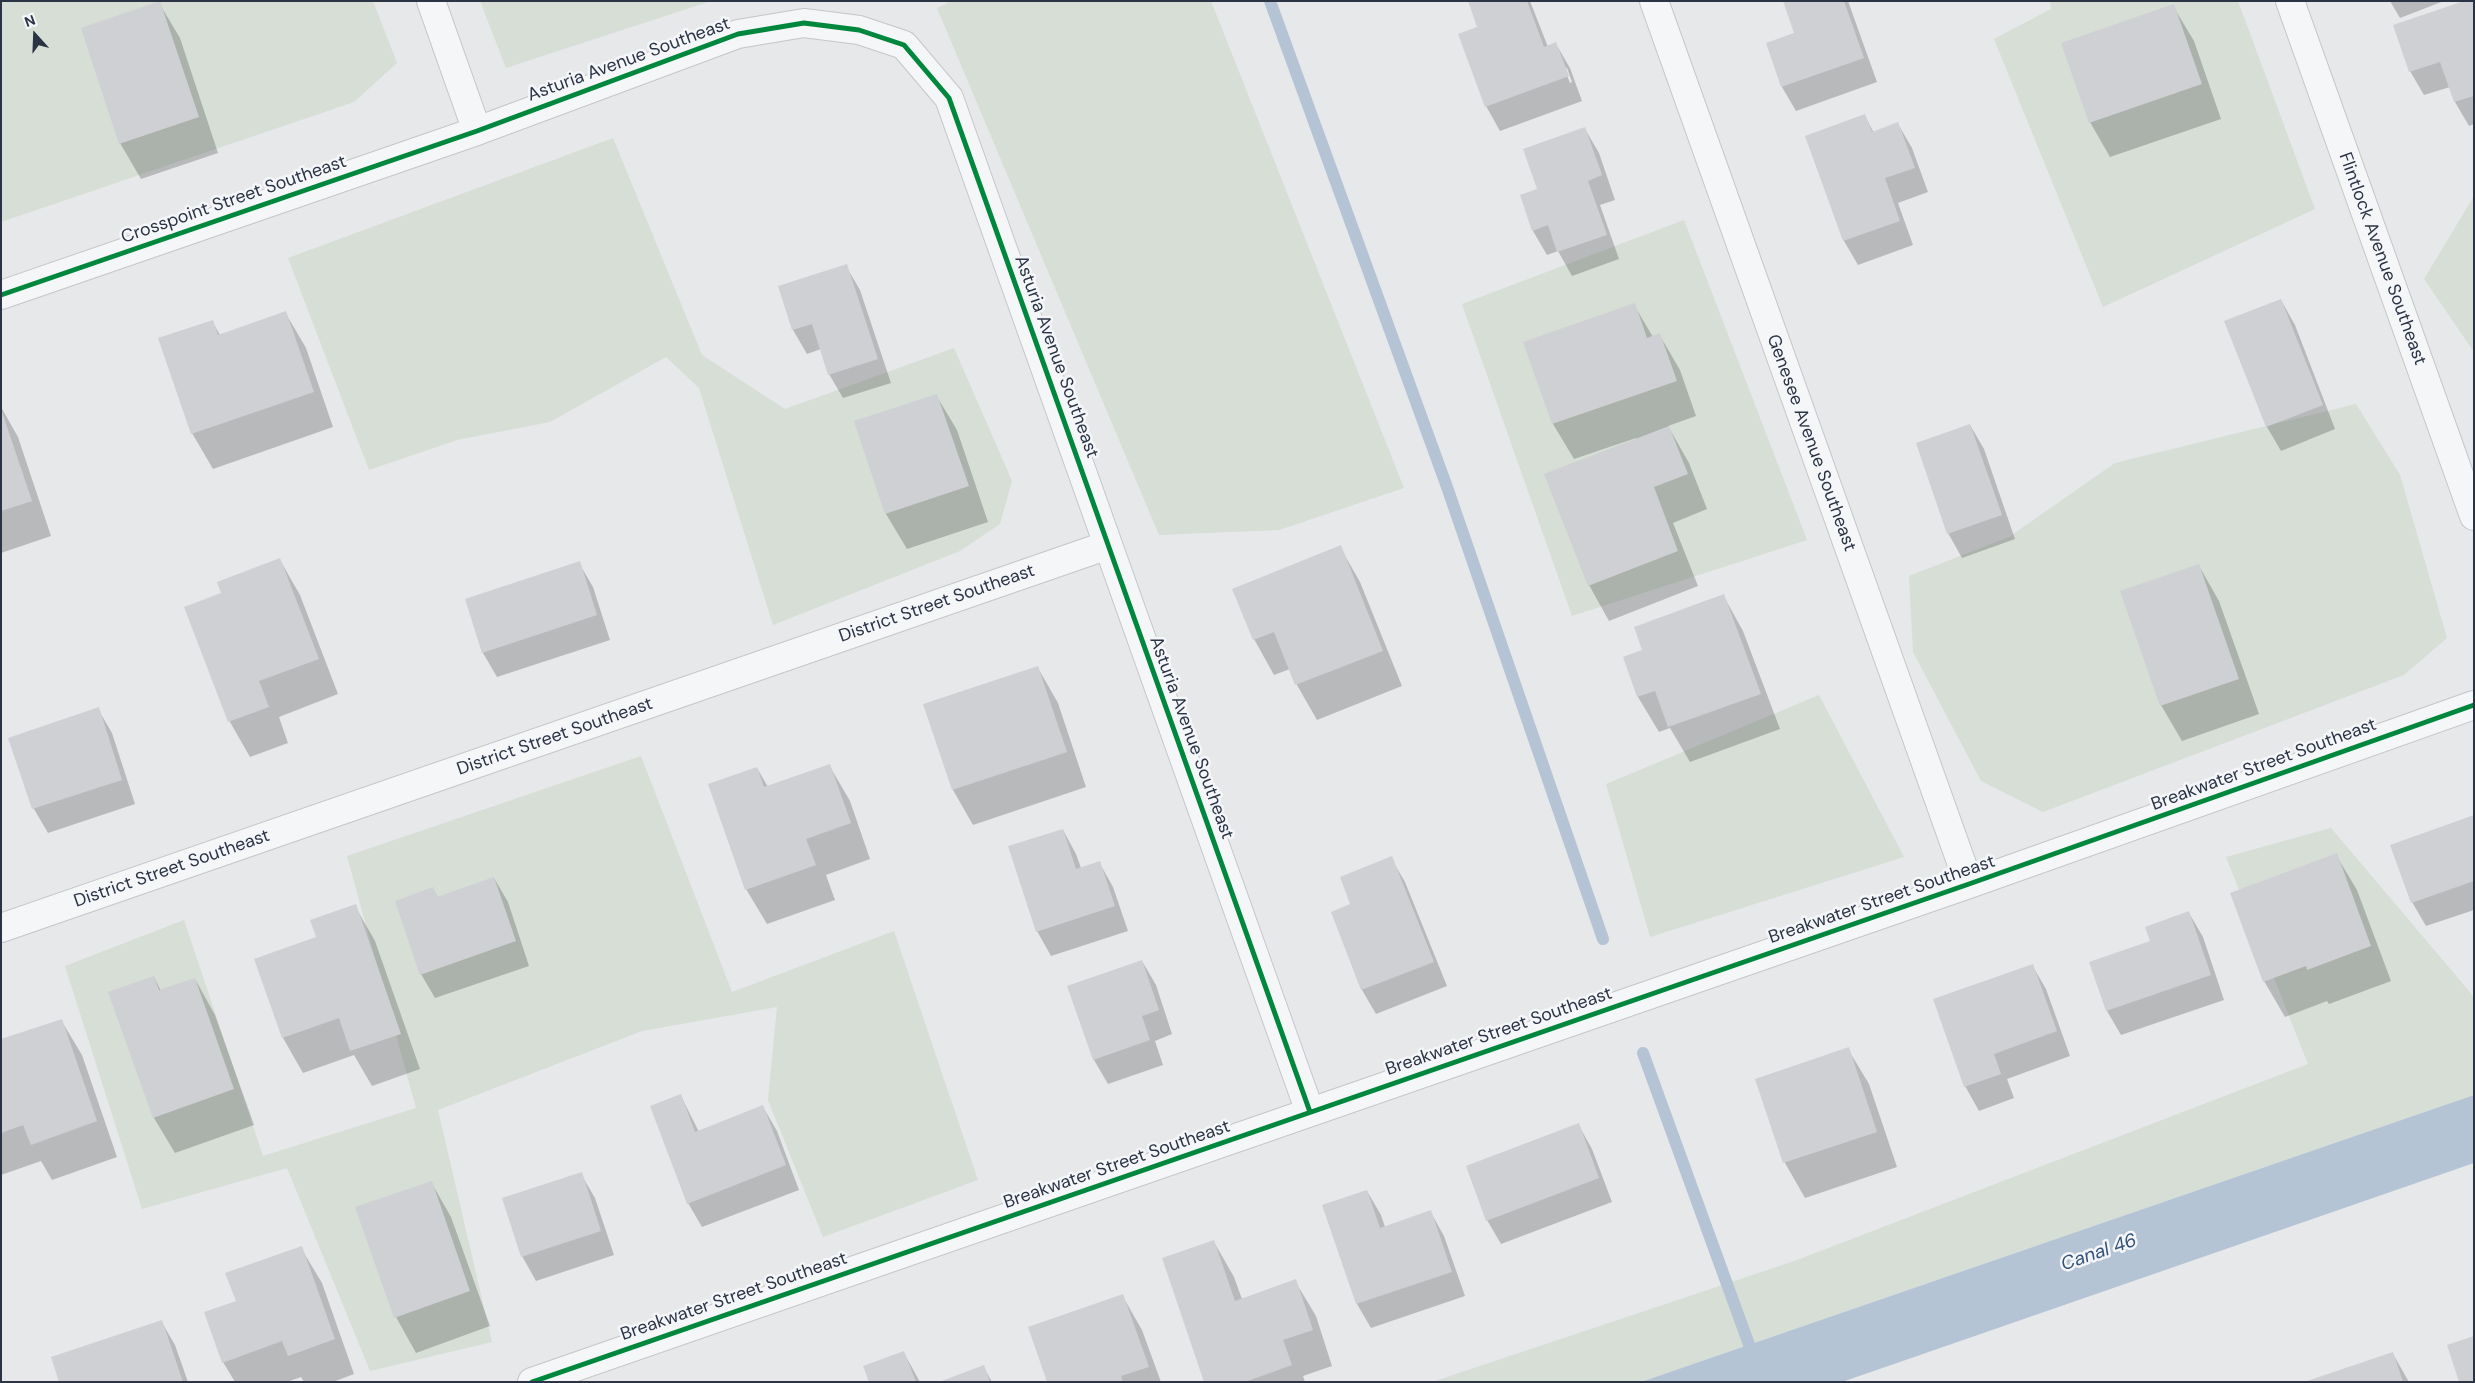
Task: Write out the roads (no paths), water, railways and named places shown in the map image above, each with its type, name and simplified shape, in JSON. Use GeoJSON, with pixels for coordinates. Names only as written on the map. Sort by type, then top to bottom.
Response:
{"type":"FeatureCollection","features":[{"type":"Feature","properties":{"kind":"street"},"geometry":{"type":"LineString","coordinates":[[431,1],[477,131]]}},
{"type":"Feature","properties":{"kind":"street","name":"Genesee Avenue Southeast"},"geometry":{"type":"LineString","coordinates":[[1654,1],[1968,884]]}},
{"type":"Feature","properties":{"kind":"street","name":"Flintlock Avenue Southeast"},"geometry":{"type":"LineString","coordinates":[[2290,1],[2474,516]]}},
{"type":"Feature","properties":{"kind":"street","name":"Asturia Avenue Southeast"},"geometry":{"type":"LineString","coordinates":[[477,131],[738,34],[804,23],[859,30],[904,45],[949,98],[1310,1112]]}},
{"type":"Feature","properties":{"kind":"street","name":"Crosspoint Street Southeast"},"geometry":{"type":"LineString","coordinates":[[1,295],[477,131]]}},
{"type":"Feature","properties":{"kind":"street","name":"District Street Southeast"},"geometry":{"type":"LineString","coordinates":[[1,928],[1108,545]]}},
{"type":"Feature","properties":{"kind":"street","name":"Breakwater Street Southeast"},"geometry":{"type":"LineString","coordinates":[[532,1382],[1968,884],[2474,705]]}},
{"type":"Feature","properties":{"kind":"water","name":"Canal 46"},"geometry":{"type":"Polygon","coordinates":[[[2474,1095],[2474,1163],[1842,1382],[1641,1382],[2474,1095]]]}},
{"type":"Feature","properties":{"kind":"waterway"},"geometry":{"type":"LineString","coordinates":[[1270,1],[1447,487],[1603,939]]}},
{"type":"Feature","properties":{"kind":"waterway"},"geometry":{"type":"LineString","coordinates":[[1643,1053],[1755,1361]]}}]}
